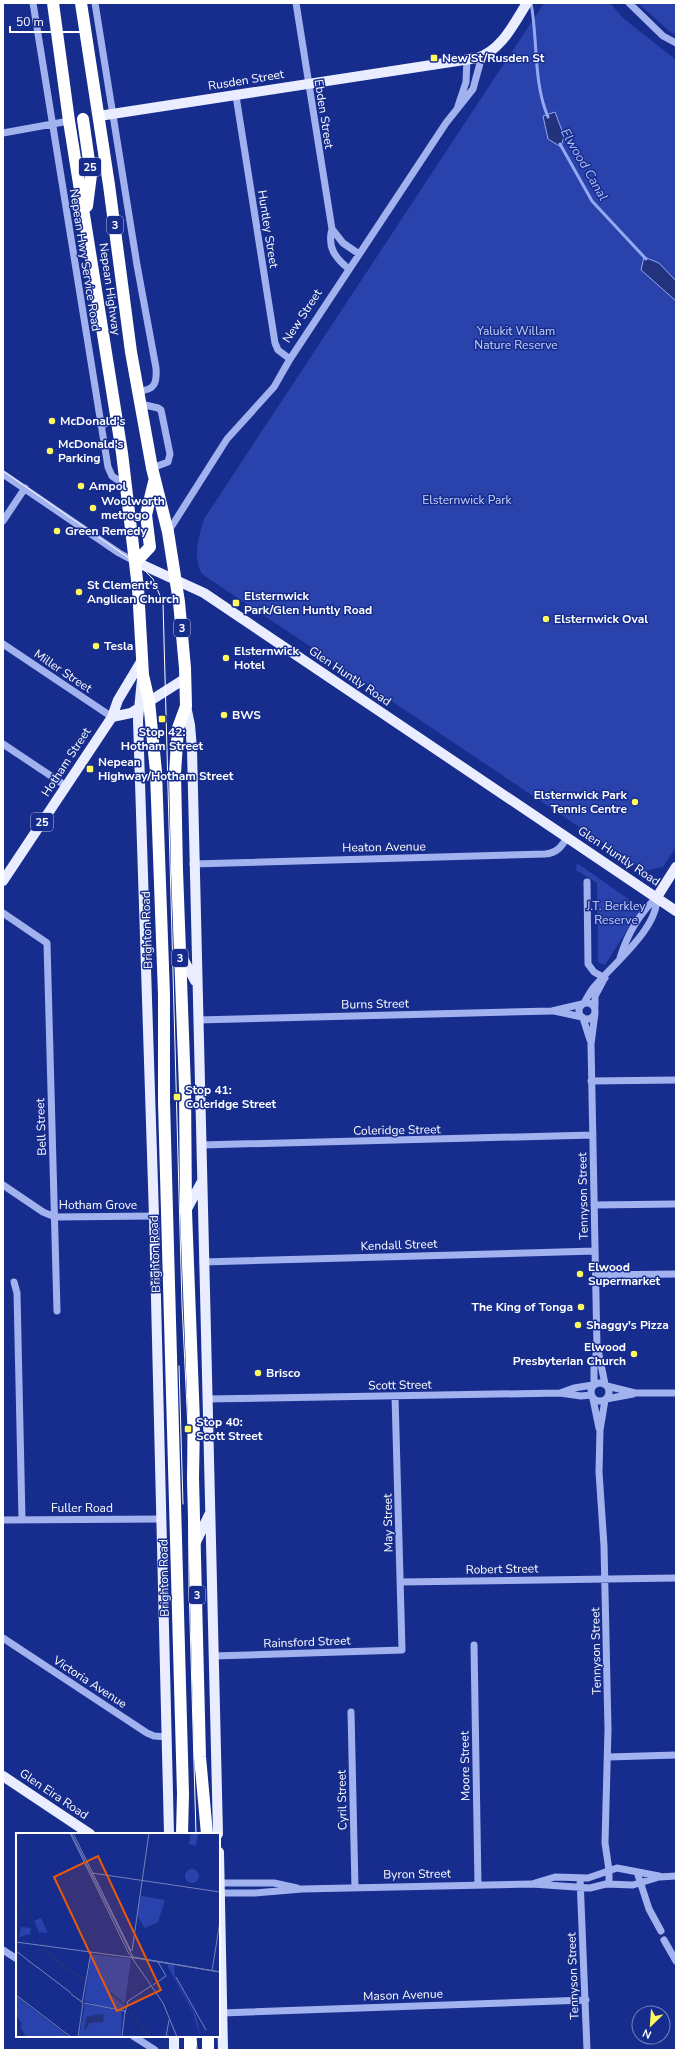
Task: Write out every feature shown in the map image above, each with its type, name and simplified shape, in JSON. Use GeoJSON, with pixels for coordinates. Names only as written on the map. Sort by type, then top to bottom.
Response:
{"type":"FeatureCollection","features":[{"type":"Feature","properties":{"kind":"highway","name":"Nepean Highway"},"geometry":{"type":"LineString","coordinates":[[53,3],[69,121],[86,215],[116,418],[135,562]]}},
{"type":"Feature","properties":{"kind":"highway","name":"Nepean Highway"},"geometry":{"type":"LineString","coordinates":[[81,3],[99,116],[125,315],[152,468],[168,532],[176,579]]}},
{"type":"Feature","properties":{"kind":"highway","name":"Rusden Street"},"geometry":{"type":"LineString","coordinates":[[69,121],[99,116]]}},
{"type":"Feature","properties":{"kind":"highway","name":"25"},"geometry":{"type":"LineString","coordinates":[[83,119],[91,175],[86,215]]}},
{"type":"Feature","properties":{"kind":"highway"},"geometry":{"type":"LineString","coordinates":[[135,562],[150,547],[146,515],[155,481]]}},
{"type":"Feature","properties":{"kind":"highway","name":"Brighton Road"},"geometry":{"type":"LineString","coordinates":[[135,562],[144,705],[157,790],[164,1102],[171,1308],[172,1437],[178,1585],[182,1833]]}},
{"type":"Feature","properties":{"kind":"highway","name":"3"},"geometry":{"type":"LineString","coordinates":[[176,579],[186,678],[186,706],[178,728],[175,773],[180,960],[185,1073],[186,1211],[194,1422],[195,1545],[200,1738],[207,1833]]}},
{"type":"Feature","properties":{"kind":"highway"},"geometry":{"type":"LineString","coordinates":[[162,960],[180,960]]}},
{"type":"Feature","properties":{"kind":"highway"},"geometry":{"type":"LineString","coordinates":[[171,1308],[189,1308]]}},
{"type":"Feature","properties":{"kind":"highway"},"geometry":{"type":"LineString","coordinates":[[178,1585],[196,1585]]}},
{"type":"Feature","properties":{"kind":"highway"},"geometry":{"type":"LineString","coordinates":[[190,2037],[190,2050]]}},
{"type":"Feature","properties":{"kind":"highway"},"geometry":{"type":"LineString","coordinates":[[208,2037],[208,2050]]}},
{"type":"Feature","properties":{"kind":"main road","name":"Rusden Street"},"geometry":{"type":"LineString","coordinates":[[99,116],[236,96],[482,56],[500,43],[527,3]]}},
{"type":"Feature","properties":{"kind":"main road","name":"Glen Huntly Road"},"geometry":{"type":"LineString","coordinates":[[135,562],[176,579],[204,594],[260,630],[676,911]]}},
{"type":"Feature","properties":{"kind":"main road","name":"Hotham Street"},"geometry":{"type":"LineString","coordinates":[[3,881],[112,717],[118,700],[142,660]]}},
{"type":"Feature","properties":{"kind":"main road"},"geometry":{"type":"LineString","coordinates":[[112,717],[125,715],[144,705],[186,678]]}},
{"type":"Feature","properties":{"kind":"main road","name":"Brighton Road"},"geometry":{"type":"LineString","coordinates":[[144,705],[150,1071],[169,1833]]}},
{"type":"Feature","properties":{"kind":"main road"},"geometry":{"type":"LineString","coordinates":[[186,706],[191,736],[211,1605],[218,1833]]}},
{"type":"Feature","properties":{"kind":"main road"},"geometry":{"type":"LineString","coordinates":[[657,897],[676,867]]}},
{"type":"Feature","properties":{"kind":"main road"},"geometry":{"type":"LineString","coordinates":[[180,960],[184,960],[196,985]]}},
{"type":"Feature","properties":{"kind":"main road"},"geometry":{"type":"LineString","coordinates":[[150,1071],[164,1050]]}},
{"type":"Feature","properties":{"kind":"main road"},"geometry":{"type":"LineString","coordinates":[[186,1211],[202,1181]]}},
{"type":"Feature","properties":{"kind":"main road"},"geometry":{"type":"LineString","coordinates":[[155,1283],[171,1308]]}},
{"type":"Feature","properties":{"kind":"main road"},"geometry":{"type":"LineString","coordinates":[[189,1308],[206,1343]]}},
{"type":"Feature","properties":{"kind":"main road"},"geometry":{"type":"LineString","coordinates":[[195,1545],[210,1514]]}},
{"type":"Feature","properties":{"kind":"main road"},"geometry":{"type":"LineString","coordinates":[[196,1585],[200,1588],[211,1605]]}},
{"type":"Feature","properties":{"kind":"main road"},"geometry":{"type":"LineString","coordinates":[[200,1738],[214,1710]]}},
{"type":"Feature","properties":{"kind":"main road","name":"Glen Eira Road"},"geometry":{"type":"LineString","coordinates":[[3,1776],[88,1833]]}},
{"type":"Feature","properties":{"kind":"main road"},"geometry":{"type":"LineString","coordinates":[[220,1888],[223,2050]]}},
{"type":"Feature","properties":{"kind":"main road"},"geometry":{"type":"LineString","coordinates":[[174,2037],[174,2050]]}},
{"type":"Feature","properties":{"kind":"street","name":"Nepean Hwy Service Road"},"geometry":{"type":"LineString","coordinates":[[33,3],[101,426],[110,473],[125,485]]}},
{"type":"Feature","properties":{"kind":"street"},"geometry":{"type":"LineString","coordinates":[[95,3],[137,265],[157,376],[153,386],[148,390],[139,391]]}},
{"type":"Feature","properties":{"kind":"street","name":"Ebden Street"},"geometry":{"type":"LineString","coordinates":[[296,3],[332,229],[329,237],[331,248],[338,259],[349,269]]}},
{"type":"Feature","properties":{"kind":"street"},"geometry":{"type":"LineString","coordinates":[[629,3],[663,36],[676,43]]}},
{"type":"Feature","properties":{"kind":"street","name":"New Street"},"geometry":{"type":"LineString","coordinates":[[168,532],[230,435],[274,387],[290,358],[446,123],[473,89],[482,56]]}},
{"type":"Feature","properties":{"kind":"street","name":"New Street"},"geometry":{"type":"LineString","coordinates":[[456,112],[466,82],[467,59]]}},
{"type":"Feature","properties":{"kind":"street","name":"Huntley Street"},"geometry":{"type":"LineString","coordinates":[[236,96],[275,343],[278,350],[290,358]]}},
{"type":"Feature","properties":{"kind":"street","name":"Rusden Street"},"geometry":{"type":"LineString","coordinates":[[3,133],[69,121]]}},
{"type":"Feature","properties":{"kind":"street"},"geometry":{"type":"LineString","coordinates":[[332,229],[343,243],[359,254]]}},
{"type":"Feature","properties":{"kind":"street"},"geometry":{"type":"LineString","coordinates":[[141,404],[161,410],[170,454],[168,462],[152,468]]}},
{"type":"Feature","properties":{"kind":"street"},"geometry":{"type":"LineString","coordinates":[[101,426],[116,418]]}},
{"type":"Feature","properties":{"kind":"street","name":"Glen Huntly Road"},"geometry":{"type":"LineString","coordinates":[[3,474],[119,553],[135,562]]}},
{"type":"Feature","properties":{"kind":"street"},"geometry":{"type":"LineString","coordinates":[[3,521],[24,488]]}},
{"type":"Feature","properties":{"kind":"street","name":"Miller Street"},"geometry":{"type":"LineString","coordinates":[[3,644],[112,717]]}},
{"type":"Feature","properties":{"kind":"street"},"geometry":{"type":"LineString","coordinates":[[3,744],[66,786]]}},
{"type":"Feature","properties":{"kind":"street","name":"Heaton Avenue"},"geometry":{"type":"LineString","coordinates":[[194,864],[551,854],[559,849],[567,838]]}},
{"type":"Feature","properties":{"kind":"street"},"geometry":{"type":"LineString","coordinates":[[587,882],[588,964],[594,972],[605,978]]}},
{"type":"Feature","properties":{"kind":"street"},"geometry":{"type":"LineString","coordinates":[[583,1003],[595,986],[605,978],[635,943],[655,913],[657,897]]}},
{"type":"Feature","properties":{"kind":"street"},"geometry":{"type":"LineString","coordinates":[[619,960],[625,943],[635,924],[648,906],[657,897]]}},
{"type":"Feature","properties":{"kind":"street","name":"Bell Street"},"geometry":{"type":"LineString","coordinates":[[3,914],[47,943],[57,1311]]}},
{"type":"Feature","properties":{"kind":"street","name":"Tennyson Street"},"geometry":{"type":"LineString","coordinates":[[605,978],[596,996],[591,1044],[591,1081],[598,1348],[606,1385]]}},
{"type":"Feature","properties":{"kind":"street"},"geometry":{"type":"LineString","coordinates":[[583,1003],[590,1002],[595,1010],[590,1019],[583,1017]]}},
{"type":"Feature","properties":{"kind":"street","name":"Tennyson Street"},"geometry":{"type":"LineString","coordinates":[[583,1003],[579,1009],[591,1044]]}},
{"type":"Feature","properties":{"kind":"street","name":"Burns Street"},"geometry":{"type":"LineString","coordinates":[[552,1011],[583,1003]]}},
{"type":"Feature","properties":{"kind":"street","name":"Burns Street"},"geometry":{"type":"LineString","coordinates":[[198,1020],[552,1011],[583,1017]]}},
{"type":"Feature","properties":{"kind":"street"},"geometry":{"type":"LineString","coordinates":[[591,1081],[676,1080]]}},
{"type":"Feature","properties":{"kind":"street","name":"Coleridge Street"},"geometry":{"type":"LineString","coordinates":[[201,1145],[593,1135]]}},
{"type":"Feature","properties":{"kind":"street","name":"Hotham Grove"},"geometry":{"type":"LineString","coordinates":[[3,1185],[43,1212],[55,1217],[154,1216]]}},
{"type":"Feature","properties":{"kind":"street"},"geometry":{"type":"LineString","coordinates":[[594,1205],[676,1204]]}},
{"type":"Feature","properties":{"kind":"street","name":"Kendall Street"},"geometry":{"type":"LineString","coordinates":[[204,1262],[596,1251]]}},
{"type":"Feature","properties":{"kind":"street"},"geometry":{"type":"LineString","coordinates":[[596,1275],[676,1274]]}},
{"type":"Feature","properties":{"kind":"street"},"geometry":{"type":"LineString","coordinates":[[14,1282],[17,1294],[22,1519]]}},
{"type":"Feature","properties":{"kind":"street","name":"Tennyson Street"},"geometry":{"type":"LineString","coordinates":[[594,1385],[594,1368],[598,1348]]}},
{"type":"Feature","properties":{"kind":"street"},"geometry":{"type":"LineString","coordinates":[[600,1430],[594,1413],[590,1390],[594,1385],[606,1385],[635,1394]]}},
{"type":"Feature","properties":{"kind":"street","name":"Scott Street"},"geometry":{"type":"LineString","coordinates":[[207,1399],[560,1393],[574,1388],[594,1385]]}},
{"type":"Feature","properties":{"kind":"street"},"geometry":{"type":"LineString","coordinates":[[600,1430],[605,1400],[609,1393],[606,1385]]}},
{"type":"Feature","properties":{"kind":"street"},"geometry":{"type":"LineString","coordinates":[[560,1393],[592,1397],[597,1401],[635,1394],[676,1393]]}},
{"type":"Feature","properties":{"kind":"street","name":"May Street"},"geometry":{"type":"LineString","coordinates":[[395,1396],[402,1650]]}},
{"type":"Feature","properties":{"kind":"street","name":"Tennyson Street"},"geometry":{"type":"LineString","coordinates":[[600,1430],[600,1499],[605,1578],[608,1757],[605,1843],[609,1870],[609,1884]]}},
{"type":"Feature","properties":{"kind":"street","name":"Fuller Road"},"geometry":{"type":"LineString","coordinates":[[3,1520],[162,1519]]}},
{"type":"Feature","properties":{"kind":"street","name":"Robert Street"},"geometry":{"type":"LineString","coordinates":[[400,1582],[676,1578]]}},
{"type":"Feature","properties":{"kind":"street","name":"Victoria Avenue"},"geometry":{"type":"LineString","coordinates":[[3,1638],[147,1733],[154,1736],[167,1737]]}},
{"type":"Feature","properties":{"kind":"street","name":"Moore Street"},"geometry":{"type":"LineString","coordinates":[[474,1646],[478,1886]]}},
{"type":"Feature","properties":{"kind":"street","name":"Rainsford Street"},"geometry":{"type":"LineString","coordinates":[[213,1656],[402,1650]]}},
{"type":"Feature","properties":{"kind":"street","name":"Cyril Street"},"geometry":{"type":"LineString","coordinates":[[351,1712],[355,1888]]}},
{"type":"Feature","properties":{"kind":"street"},"geometry":{"type":"LineString","coordinates":[[608,1757],[676,1755]]}},
{"type":"Feature","properties":{"kind":"street","name":"Byron Street"},"geometry":{"type":"LineString","coordinates":[[532,1884],[552,1878],[591,1877],[617,1868],[665,1876],[676,1876]]}},
{"type":"Feature","properties":{"kind":"street"},"geometry":{"type":"LineString","coordinates":[[637,1872],[649,1909],[661,1931]]}},
{"type":"Feature","properties":{"kind":"street","name":"Byron Street"},"geometry":{"type":"LineString","coordinates":[[220,1888],[255,1893],[302,1889],[532,1884],[580,1887],[609,1884],[627,1885],[641,1883],[665,1876]]}},
{"type":"Feature","properties":{"kind":"street","name":"Tennyson Street"},"geometry":{"type":"LineString","coordinates":[[580,1878],[587,2050]]}},
{"type":"Feature","properties":{"kind":"street","name":"Byron Street"},"geometry":{"type":"LineString","coordinates":[[220,1888],[274,1883],[302,1889]]}},
{"type":"Feature","properties":{"kind":"street"},"geometry":{"type":"LineString","coordinates":[[664,1940],[676,1961]]}},
{"type":"Feature","properties":{"kind":"street"},"geometry":{"type":"LineString","coordinates":[[3,1950],[16,1958]]}},
{"type":"Feature","properties":{"kind":"street","name":"Mason Avenue"},"geometry":{"type":"LineString","coordinates":[[222,2013],[586,2000]]}},
{"type":"Feature","properties":{"kind":"street"},"geometry":{"type":"LineString","coordinates":[[135,2037],[155,2050]]}},
{"type":"Feature","properties":{"kind":"green space","name":"Elsternwick Park"},"geometry":{"type":"Polygon","coordinates":[[[544,3],[610,3],[623,18],[676,60],[676,847],[663,867],[645,871],[202,574],[197,561],[197,546],[204,519],[544,3]]]}},
{"type":"Feature","properties":{"kind":"green space"},"geometry":{"type":"Polygon","coordinates":[[[638,3],[676,3],[676,35],[669,31],[638,3]]]}},
{"type":"Feature","properties":{"kind":"green space","name":"J.T. Berkley Reserve"},"geometry":{"type":"Polygon","coordinates":[[[577,863],[641,908],[605,965],[598,962],[597,883],[576,870],[577,863]]]}},
{"type":"Feature","properties":{"kind":"shaded area"},"geometry":{"type":"Polygon","coordinates":[[[555,112],[564,136],[561,147],[548,139],[543,116],[555,112]]]}},
{"type":"Feature","properties":{"kind":"shaded area"},"geometry":{"type":"Polygon","coordinates":[[[644,257],[659,263],[676,281],[676,301],[641,270],[644,257]]]}},
{"type":"Feature","properties":{"kind":"waterway","name":"Elwood Canal"},"geometry":{"type":"LineString","coordinates":[[531,3],[540,90],[548,117]]}},
{"type":"Feature","properties":{"kind":"waterway","name":"Elwood Canal"},"geometry":{"type":"LineString","coordinates":[[560,144],[592,201],[646,259]]}},
{"type":"Feature","properties":{"kind":"tram line"},"geometry":{"type":"LineString","coordinates":[[3,471],[139,565],[153,579],[163,603],[182,1304],[188,1428],[189,1585],[196,1833]]}},
{"type":"Feature","properties":{"kind":"tram line"},"geometry":{"type":"LineString","coordinates":[[179,1366],[183,1504]]}},
{"type":"Feature","properties":{"kind":"tram line"},"geometry":{"type":"LineString","coordinates":[[196,2037],[197,2050]]}},
{"type":"Feature","properties":{"kind":"place","name":"New St/Rusden St"},"geometry":{"type":"Point","coordinates":[434,58]}},
{"type":"Feature","properties":{"kind":"place","name":"McDonald's"},"geometry":{"type":"Point","coordinates":[52,421]}},
{"type":"Feature","properties":{"kind":"place","name":"McDonald's Parking"},"geometry":{"type":"Point","coordinates":[50,451]}},
{"type":"Feature","properties":{"kind":"place","name":"Ampol"},"geometry":{"type":"Point","coordinates":[81,486]}},
{"type":"Feature","properties":{"kind":"place","name":"Woolworth metrogo"},"geometry":{"type":"Point","coordinates":[93,508]}},
{"type":"Feature","properties":{"kind":"place","name":"Green Remedy"},"geometry":{"type":"Point","coordinates":[57,531]}},
{"type":"Feature","properties":{"kind":"place","name":"St Clement's Anglican Church"},"geometry":{"type":"Point","coordinates":[79,592]}},
{"type":"Feature","properties":{"kind":"place","name":"Elsternwick Park/Glen Huntly Road"},"geometry":{"type":"Point","coordinates":[236,603]}},
{"type":"Feature","properties":{"kind":"place","name":"Elsternwick Oval"},"geometry":{"type":"Point","coordinates":[546,619]}},
{"type":"Feature","properties":{"kind":"place","name":"Tesla"},"geometry":{"type":"Point","coordinates":[96,646]}},
{"type":"Feature","properties":{"kind":"place","name":"Elsternwick Hotel"},"geometry":{"type":"Point","coordinates":[226,658]}},
{"type":"Feature","properties":{"kind":"place","name":"BWS"},"geometry":{"type":"Point","coordinates":[224,715]}},
{"type":"Feature","properties":{"kind":"place","name":"Stop 42: Hotham Street"},"geometry":{"type":"Point","coordinates":[162,719]}},
{"type":"Feature","properties":{"kind":"place","name":"Nepean Highway/Hotham Street"},"geometry":{"type":"Point","coordinates":[90,769]}},
{"type":"Feature","properties":{"kind":"place","name":"Elsternwick Park Tennis Centre"},"geometry":{"type":"Point","coordinates":[635,802]}},
{"type":"Feature","properties":{"kind":"place","name":"Stop 41: Coleridge Street"},"geometry":{"type":"Point","coordinates":[177,1097]}},
{"type":"Feature","properties":{"kind":"place","name":"Elwood Supermarket"},"geometry":{"type":"Point","coordinates":[580,1274]}},
{"type":"Feature","properties":{"kind":"place","name":"The King of Tonga"},"geometry":{"type":"Point","coordinates":[581,1307]}},
{"type":"Feature","properties":{"kind":"place","name":"Shaggy's Pizza"},"geometry":{"type":"Point","coordinates":[578,1325]}},
{"type":"Feature","properties":{"kind":"place","name":"Elwood Presbyterian Church"},"geometry":{"type":"Point","coordinates":[634,1354]}},
{"type":"Feature","properties":{"kind":"place","name":"Brisco"},"geometry":{"type":"Point","coordinates":[258,1373]}},
{"type":"Feature","properties":{"kind":"place","name":"Stop 40: Scott Street"},"geometry":{"type":"Point","coordinates":[188,1429]}},
{"type":"Feature","properties":{"kind":"park label","name":"Yalukit Willam Nature Reserve"},"geometry":{"type":"Point","coordinates":[516,338]}}]}
